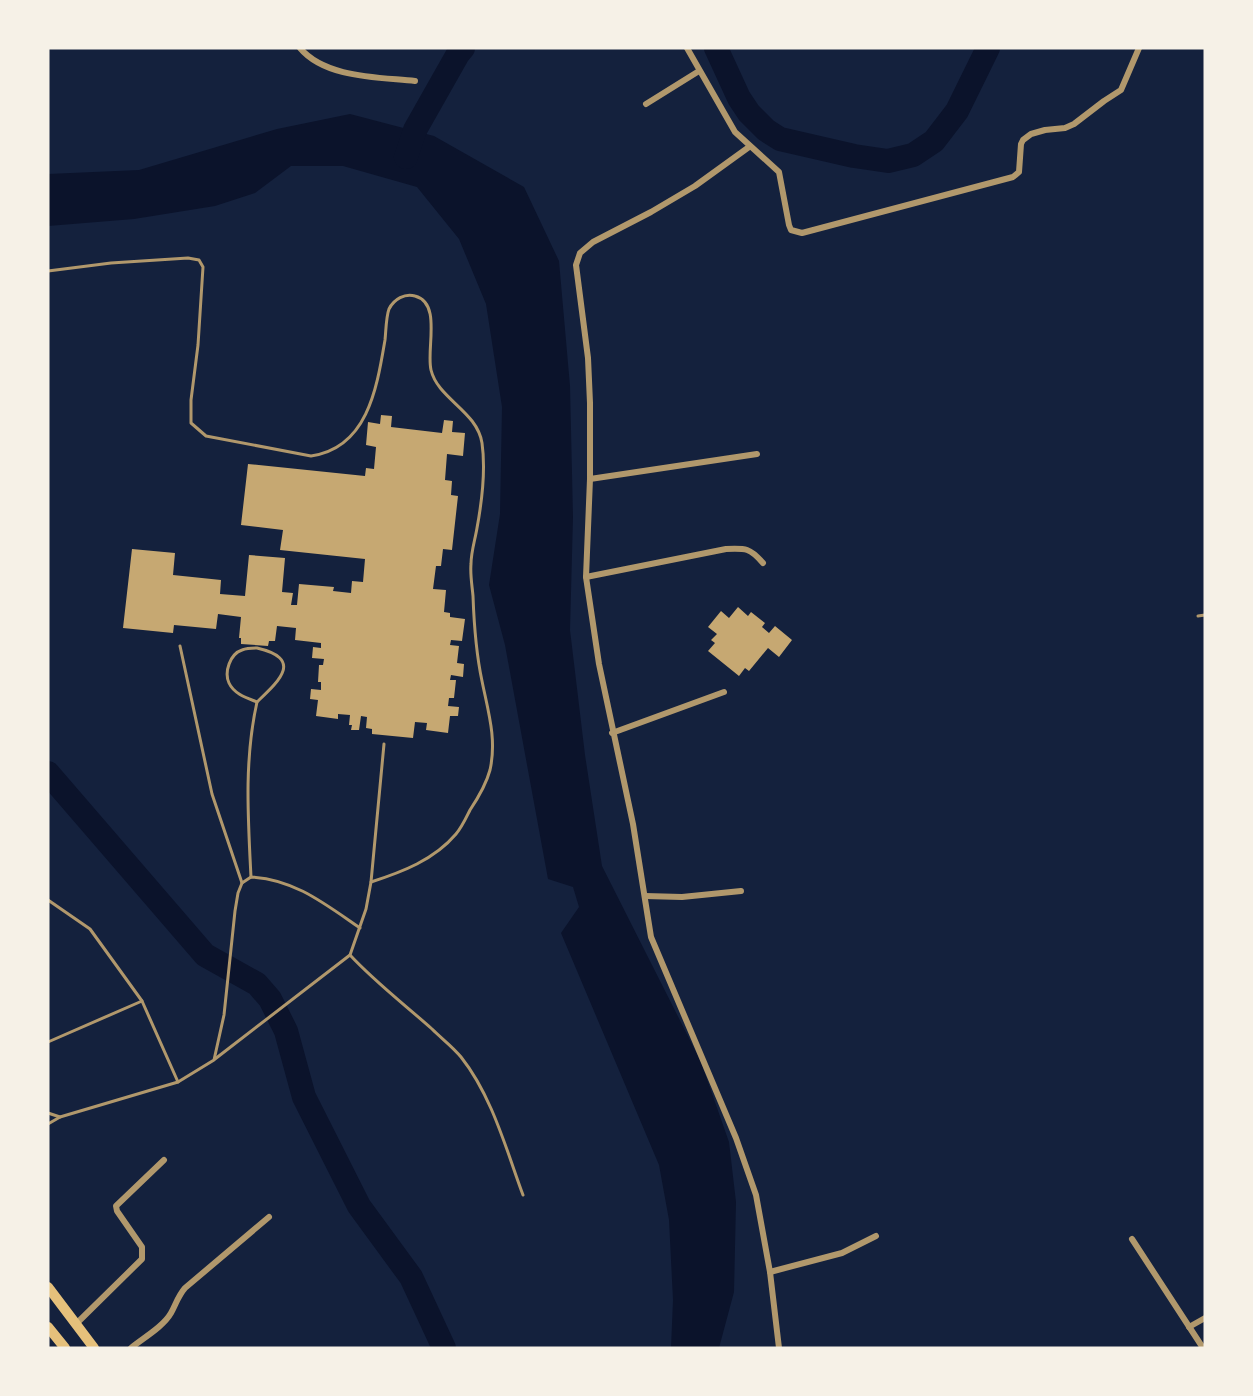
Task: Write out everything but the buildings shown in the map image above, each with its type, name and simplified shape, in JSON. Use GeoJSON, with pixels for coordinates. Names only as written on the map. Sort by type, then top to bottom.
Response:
{"type":"FeatureCollection","features":[{"type":"Feature","properties":{"kind":"highway"},"geometry":{"type":"LineString","coordinates":[[48,1287],[94,1348]]}},
{"type":"Feature","properties":{"kind":"highway"},"geometry":{"type":"LineString","coordinates":[[48,1327],[65,1348]]}},
{"type":"Feature","properties":{"kind":"street"},"geometry":{"type":"LineString","coordinates":[[300,48],[310,58],[333,71],[415,81]]}},
{"type":"Feature","properties":{"kind":"street"},"geometry":{"type":"LineString","coordinates":[[687,48],[735,132],[779,172],[789,225],[791,230],[802,233],[1012,177],[1019,172],[1023,140],[1031,134],[1065,128],[1074,124],[1121,90],[1139,48]]}},
{"type":"Feature","properties":{"kind":"street"},"geometry":{"type":"LineString","coordinates":[[646,104],[699,71]]}},
{"type":"Feature","properties":{"kind":"street"},"geometry":{"type":"LineString","coordinates":[[749,147],[696,186],[593,242],[580,253],[576,266],[588,358],[590,479],[586,577],[599,664],[633,824],[651,938],[720,1099],[756,1195],[770,1272],[778,1348]]}},
{"type":"Feature","properties":{"kind":"street"},"geometry":{"type":"LineString","coordinates":[[590,479],[757,454]]}},
{"type":"Feature","properties":{"kind":"street"},"geometry":{"type":"LineString","coordinates":[[586,577],[726,549],[746,548],[763,563]]}},
{"type":"Feature","properties":{"kind":"street"},"geometry":{"type":"LineString","coordinates":[[612,733],[724,692]]}},
{"type":"Feature","properties":{"kind":"street"},"geometry":{"type":"LineString","coordinates":[[645,896],[682,897],[741,891]]}},
{"type":"Feature","properties":{"kind":"street"},"geometry":{"type":"LineString","coordinates":[[76,1324],[142,1259],[142,1247],[117,1211],[116,1206],[164,1160]]}},
{"type":"Feature","properties":{"kind":"street"},"geometry":{"type":"LineString","coordinates":[[130,1348],[171,1313],[178,1296],[185,1288],[269,1217]]}},
{"type":"Feature","properties":{"kind":"street"},"geometry":{"type":"LineString","coordinates":[[770,1272],[842,1252],[876,1236]]}},
{"type":"Feature","properties":{"kind":"street"},"geometry":{"type":"LineString","coordinates":[[1132,1239],[1203,1348]]}},
{"type":"Feature","properties":{"kind":"street"},"geometry":{"type":"LineString","coordinates":[[1189,1327],[1205,1318]]}},
{"type":"Feature","properties":{"kind":"lane"},"geometry":{"type":"LineString","coordinates":[[48,271],[111,263],[188,258],[199,260],[203,267],[191,423],[206,436],[311,456],[320,455],[350,438],[368,411],[381,362],[389,309],[405,295],[414,295],[423,299],[427,306],[432,316],[431,370],[437,384],[466,413],[482,440],[482,502],[471,564],[478,658],[492,720],[494,745],[490,771],[481,793],[456,834],[438,851],[407,871],[371,882]]}},
{"type":"Feature","properties":{"kind":"lane"},"geometry":{"type":"LineString","coordinates":[[1198,616],[1205,615]]}},
{"type":"Feature","properties":{"kind":"lane"},"geometry":{"type":"LineString","coordinates":[[180,646],[213,794],[242,883]]}},
{"type":"Feature","properties":{"kind":"lane"},"geometry":{"type":"LineString","coordinates":[[251,877],[247,790],[253,720],[257,702],[282,675],[284,662],[270,651],[257,648],[244,649],[238,651],[231,659],[227,671],[229,683],[237,693],[257,702]]}},
{"type":"Feature","properties":{"kind":"lane"},"geometry":{"type":"LineString","coordinates":[[48,1124],[60,1117],[178,1082],[214,1060],[350,955],[360,928],[371,882],[384,744]]}},
{"type":"Feature","properties":{"kind":"lane"},"geometry":{"type":"LineString","coordinates":[[214,1060],[224,1015],[238,892],[242,883],[251,877],[285,883],[312,895],[360,928]]}},
{"type":"Feature","properties":{"kind":"lane"},"geometry":{"type":"LineString","coordinates":[[48,900],[90,929],[142,1001],[178,1082]]}},
{"type":"Feature","properties":{"kind":"lane"},"geometry":{"type":"LineString","coordinates":[[350,955],[371,978],[405,1005],[461,1057],[483,1093],[502,1136],[523,1195]]}},
{"type":"Feature","properties":{"kind":"lane"},"geometry":{"type":"LineString","coordinates":[[48,1042],[142,1001]]}},
{"type":"Feature","properties":{"kind":"lane"},"geometry":{"type":"LineString","coordinates":[[48,1113],[60,1117]]}},
{"type":"Feature","properties":{"kind":"water"},"geometry":{"type":"Polygon","coordinates":[[[350,114],[434,136],[524,187],[559,261],[570,386],[573,517],[570,630],[585,755],[602,866],[701,1062],[729,1142],[736,1202],[734,1292],[719,1348],[671,1348],[673,1300],[669,1220],[659,1165],[561,933],[579,907],[573,887],[548,879],[505,645],[489,585],[500,514],[502,407],[486,304],[459,239],[417,187],[343,166],[291,166],[255,193],[215,206],[134,219],[48,226],[48,174],[139,170],[277,129],[350,114]]]}},
{"type":"Feature","properties":{"kind":"waterway"},"geometry":{"type":"LineString","coordinates":[[406,157],[415,130],[463,48]]}},
{"type":"Feature","properties":{"kind":"waterway"},"geometry":{"type":"LineString","coordinates":[[716,48],[739,98],[749,113],[766,130],[780,139],[854,156],[888,161],[913,155],[934,141],[957,111],[988,48]]}},
{"type":"Feature","properties":{"kind":"waterway"},"geometry":{"type":"LineString","coordinates":[[48,773],[205,955],[257,984],[270,999],[286,1031],[304,1097],[359,1206],[411,1277],[444,1348]]}}]}
